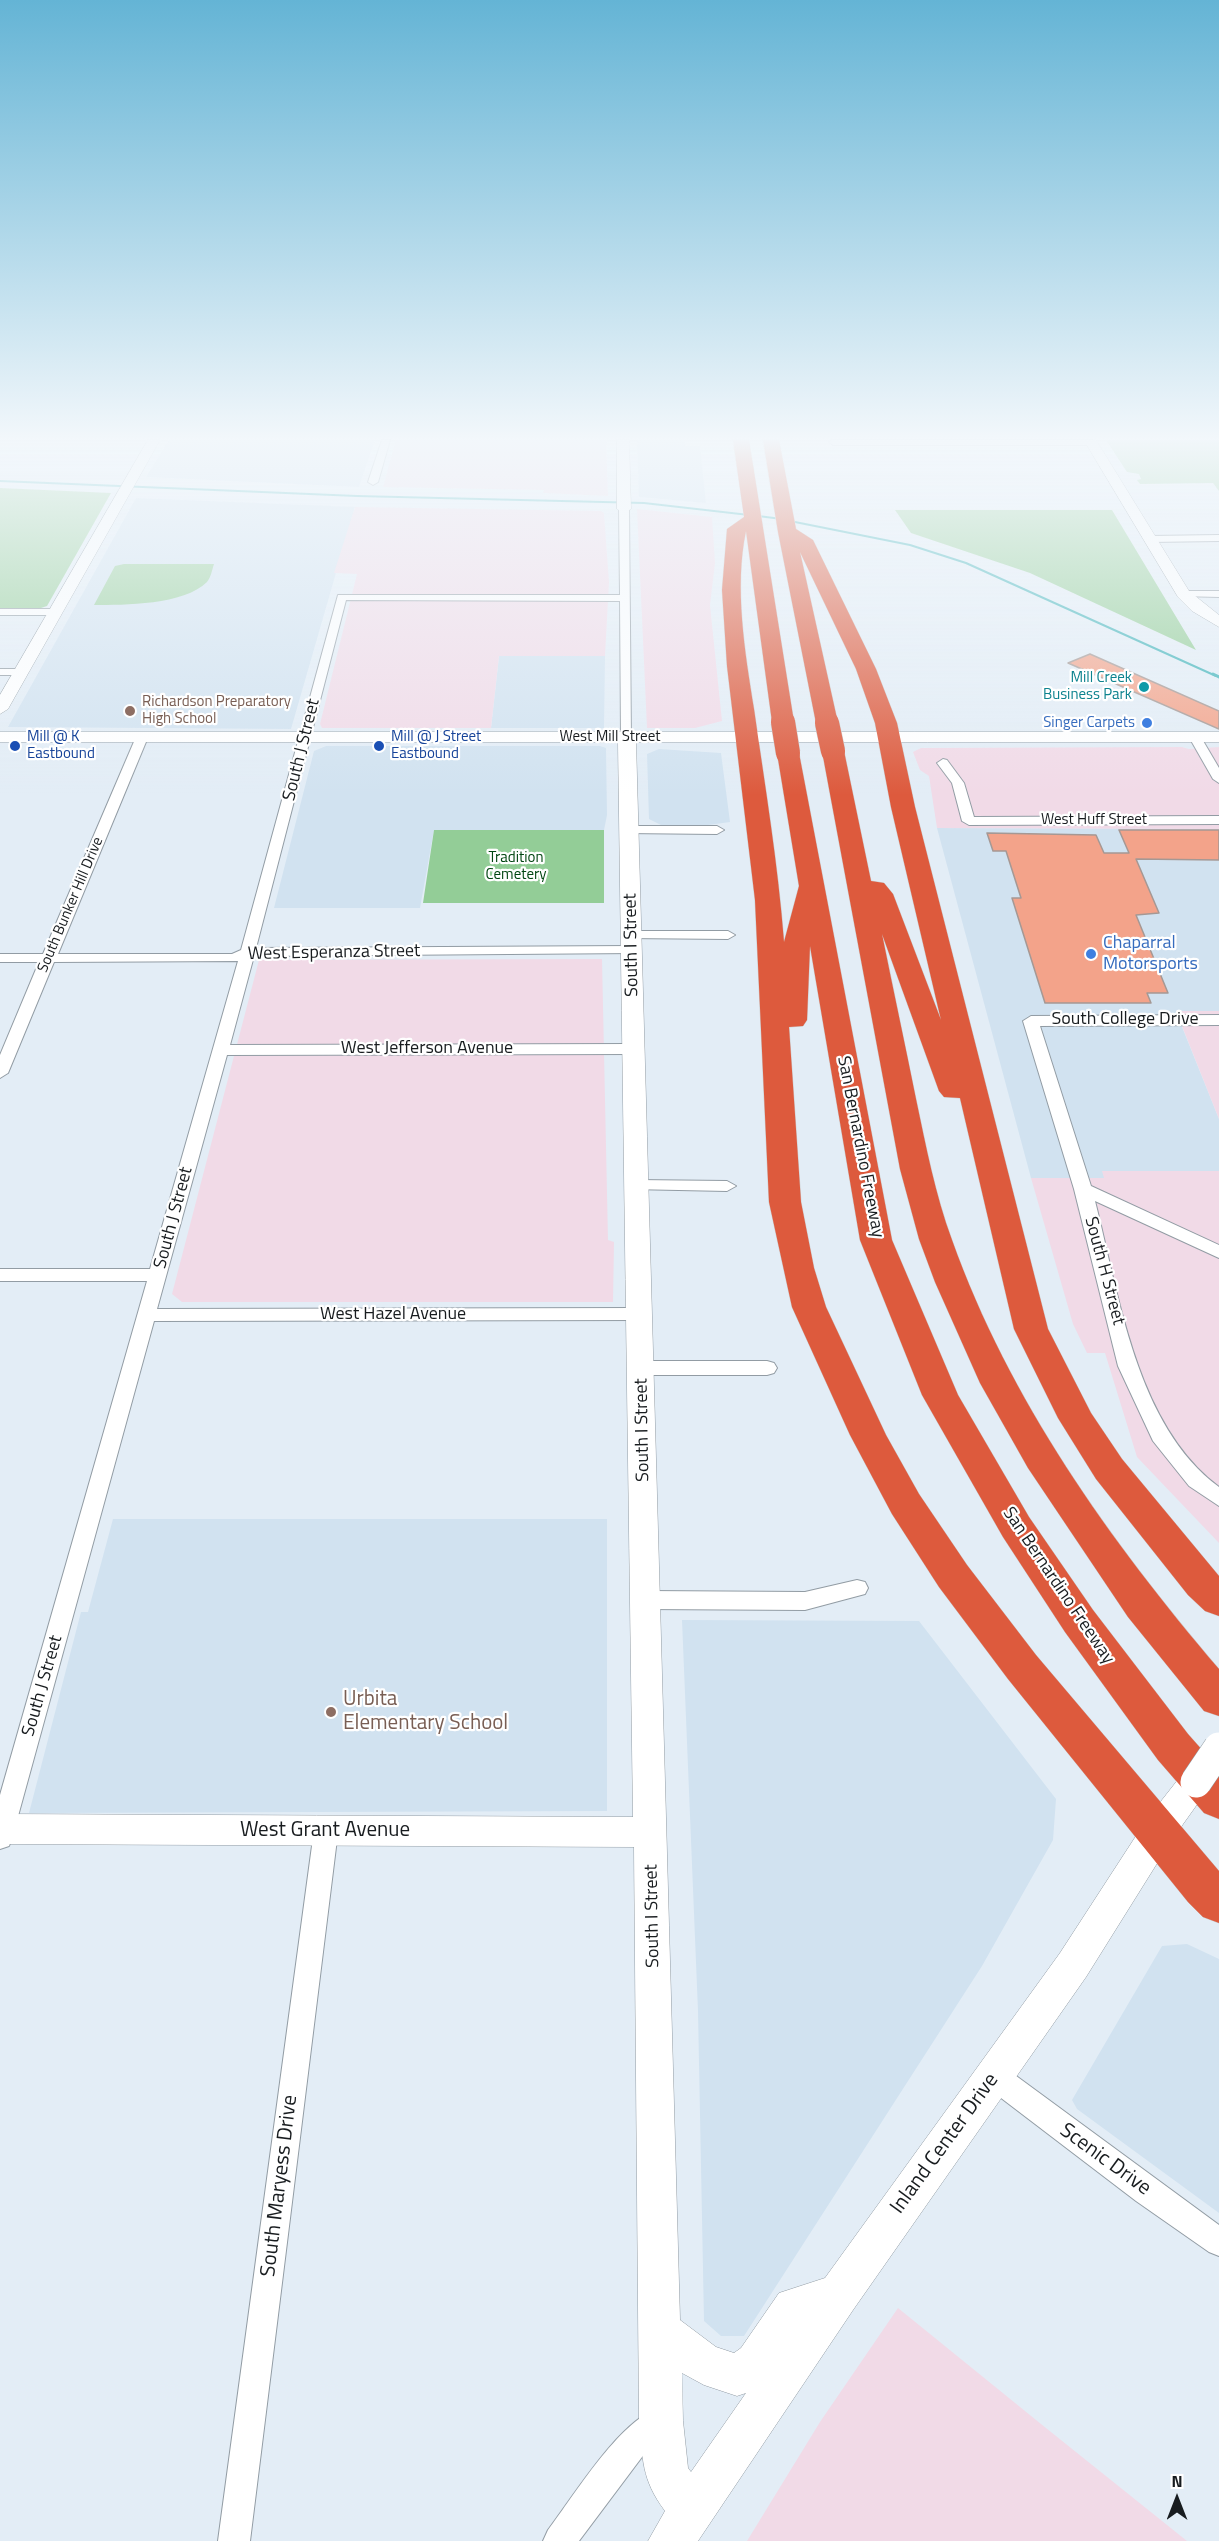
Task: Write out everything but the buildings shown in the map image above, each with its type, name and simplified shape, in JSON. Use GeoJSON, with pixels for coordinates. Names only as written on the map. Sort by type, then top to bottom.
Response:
{"type":"FeatureCollection","features":[{"type":"Feature","properties":{"kind":"highway"},"geometry":{"type":"LineString","coordinates":[[739,559],[732,590],[746,737],[768,900],[785,1202],[798,1268],[810,1307],[868,1435],[905,1504],[953,1576],[1022,1667],[1167,1820],[1204,1887],[1219,1902]]}},
{"type":"Feature","properties":{"kind":"highway","name":"San Bernardino Freeway"},"geometry":{"type":"LineString","coordinates":[[754,559],[876,1240],[940,1395],[1016,1527],[1079,1621],[1173,1747],[1219,1800]]}},
{"type":"Feature","properties":{"kind":"highway"},"geometry":{"type":"LineString","coordinates":[[793,559],[857,867],[915,1169],[935,1239],[998,1383],[1041,1458],[1142,1605],[1219,1699]]}},
{"type":"Feature","properties":{"kind":"highway"},"geometry":{"type":"LineString","coordinates":[[813,559],[857,647],[886,723],[1031,1329],[1081,1427],[1109,1469],[1156,1530],[1202,1584],[1219,1600]]}},
{"type":"Feature","properties":{"kind":"highway"},"geometry":{"type":"LineString","coordinates":[[857,867],[880,894],[965,1121],[1007,1276],[1024,1303]]}},
{"type":"Feature","properties":{"kind":"highway"},"geometry":{"type":"LineString","coordinates":[[813,880],[797,935],[792,1041],[794,1145],[805,1242],[825,1318],[831,1357]]}},
{"type":"Feature","properties":{"kind":"street"},"geometry":{"type":"LineString","coordinates":[[0,709],[86,559]]}},
{"type":"Feature","properties":{"kind":"street","name":"South I Street"},"geometry":{"type":"LineString","coordinates":[[625,559],[661,2421],[667,2477],[682,2526]]}},
{"type":"Feature","properties":{"kind":"street"},"geometry":{"type":"LineString","coordinates":[[1162,559],[1183,594],[1197,608],[1219,622]]}},
{"type":"Feature","properties":{"kind":"street"},"geometry":{"type":"LineString","coordinates":[[1183,594],[1219,594]]}},
{"type":"Feature","properties":{"kind":"street","name":"South J Street"},"geometry":{"type":"LineString","coordinates":[[1,1832],[248,952],[342,597],[626,598]]}},
{"type":"Feature","properties":{"kind":"street"},"geometry":{"type":"LineString","coordinates":[[0,612],[56,612]]}},
{"type":"Feature","properties":{"kind":"street"},"geometry":{"type":"LineString","coordinates":[[0,672],[22,672]]}},
{"type":"Feature","properties":{"kind":"street","name":"West Mill Street"},"geometry":{"type":"LineString","coordinates":[[0,737],[1219,737]]}},
{"type":"Feature","properties":{"kind":"street","name":"South Bunker Hill Drive"},"geometry":{"type":"LineString","coordinates":[[0,1073],[142,737]]}},
{"type":"Feature","properties":{"kind":"street"},"geometry":{"type":"LineString","coordinates":[[1195,737],[1219,779]]}},
{"type":"Feature","properties":{"kind":"street","name":"West Huff Street"},"geometry":{"type":"LineString","coordinates":[[943,763],[958,783],[969,820],[1219,820]]}},
{"type":"Feature","properties":{"kind":"street"},"geometry":{"type":"LineString","coordinates":[[629,830],[717,830]]}},
{"type":"Feature","properties":{"kind":"street","name":"West Esperanza Street"},"geometry":{"type":"LineString","coordinates":[[0,958],[234,957],[248,952],[632,943],[728,935]]}},
{"type":"Feature","properties":{"kind":"street","name":"South College Drive"},"geometry":{"type":"LineString","coordinates":[[1031,1020],[1219,1020]]}},
{"type":"Feature","properties":{"kind":"street","name":"South H Street"},"geometry":{"type":"LineString","coordinates":[[1031,1020],[1083,1190],[1128,1366],[1160,1436],[1197,1481],[1219,1498]]}},
{"type":"Feature","properties":{"kind":"street","name":"West Jefferson Avenue"},"geometry":{"type":"LineString","coordinates":[[220,1050],[633,1049]]}},
{"type":"Feature","properties":{"kind":"street"},"geometry":{"type":"LineString","coordinates":[[636,1185],[727,1186]]}},
{"type":"Feature","properties":{"kind":"street"},"geometry":{"type":"LineString","coordinates":[[1083,1190],[1219,1252]]}},
{"type":"Feature","properties":{"kind":"street"},"geometry":{"type":"LineString","coordinates":[[0,1275],[158,1275]]}},
{"type":"Feature","properties":{"kind":"street","name":"West Hazel Avenue"},"geometry":{"type":"LineString","coordinates":[[146,1315],[640,1314]]}},
{"type":"Feature","properties":{"kind":"street"},"geometry":{"type":"LineString","coordinates":[[641,1368],[767,1368]]}},
{"type":"Feature","properties":{"kind":"street"},"geometry":{"type":"LineString","coordinates":[[646,1600],[805,1601],[857,1588]]}},
{"type":"Feature","properties":{"kind":"street","name":"Inland Center Drive"},"geometry":{"type":"LineString","coordinates":[[682,2526],[837,2295],[1073,1965],[1167,1820],[1219,1748]]}},
{"type":"Feature","properties":{"kind":"street","name":"South Maryess Drive"},"geometry":{"type":"LineString","coordinates":[[234,2541],[326,1831]]}},
{"type":"Feature","properties":{"kind":"street","name":"West Grant Avenue"},"geometry":{"type":"LineString","coordinates":[[1,1832],[650,1832]]}},
{"type":"Feature","properties":{"kind":"street","name":"Scenic Drive"},"geometry":{"type":"LineString","coordinates":[[994,2076],[1146,2191],[1219,2242]]}},
{"type":"Feature","properties":{"kind":"street"},"geometry":{"type":"LineString","coordinates":[[659,2330],[704,2364],[737,2374],[756,2363],[794,2308],[837,2295]]}},
{"type":"Feature","properties":{"kind":"street"},"geometry":{"type":"LineString","coordinates":[[560,2541],[634,2442],[661,2421]]}},
{"type":"Feature","properties":{"kind":"shaded area"},"geometry":{"type":"Polygon","coordinates":[[[102,559],[340,559],[291,729],[8,727],[102,559]]]}},
{"type":"Feature","properties":{"kind":"shaded area"},"geometry":{"type":"Polygon","coordinates":[[[339,559],[607,559],[609,582],[605,656],[499,656],[491,728],[322,728],[320,724],[357,574],[334,573],[339,559]]]}},
{"type":"Feature","properties":{"kind":"shaded area"},"geometry":{"type":"Polygon","coordinates":[[[639,559],[715,559],[710,605],[722,721],[695,728],[647,728],[639,559]]]}},
{"type":"Feature","properties":{"kind":"shaded area"},"geometry":{"type":"Polygon","coordinates":[[[499,656],[605,656],[604,728],[491,728],[499,656]]]}},
{"type":"Feature","properties":{"kind":"shaded area"},"geometry":{"type":"Polygon","coordinates":[[[326,746],[600,746],[606,748],[607,815],[604,830],[434,830],[420,908],[274,908],[314,751],[326,746]]]}},
{"type":"Feature","properties":{"kind":"shaded area"},"geometry":{"type":"Polygon","coordinates":[[[1182,747],[1189,749],[1219,747],[1219,829],[937,828],[929,776],[920,770],[913,752],[921,748],[1182,747]]]}},
{"type":"Feature","properties":{"kind":"shaded area"},"geometry":{"type":"Polygon","coordinates":[[[659,749],[721,753],[730,822],[708,825],[661,825],[649,819],[647,754],[659,749]]]}},
{"type":"Feature","properties":{"kind":"shaded area"},"geometry":{"type":"Polygon","coordinates":[[[937,828],[1219,829],[1219,1011],[1176,1012],[1219,1119],[1219,1171],[1103,1171],[1105,1178],[1031,1178],[937,828]]]}},
{"type":"Feature","properties":{"kind":"shaded area"},"geometry":{"type":"Polygon","coordinates":[[[602,959],[608,1240],[614,1242],[613,1302],[182,1302],[172,1294],[259,960],[602,959]]]}},
{"type":"Feature","properties":{"kind":"shaded area"},"geometry":{"type":"Polygon","coordinates":[[[1176,1011],[1219,1011],[1219,1119],[1176,1011]]]}},
{"type":"Feature","properties":{"kind":"shaded area"},"geometry":{"type":"Polygon","coordinates":[[[1102,1171],[1219,1171],[1219,1543],[1137,1457],[1105,1353],[1087,1353],[1073,1324],[1031,1178],[1104,1178],[1102,1171]]]}},
{"type":"Feature","properties":{"kind":"shaded area","name":"Urbita Elementary School"},"geometry":{"type":"Polygon","coordinates":[[[113,1519],[607,1519],[607,1811],[29,1813],[81,1612],[88,1612],[113,1519]]]}},
{"type":"Feature","properties":{"kind":"shaded area"},"geometry":{"type":"Polygon","coordinates":[[[682,1620],[919,1621],[1056,1799],[1053,1840],[982,1966],[744,2336],[721,2336],[704,2321],[698,2011],[682,1620]]]}},
{"type":"Feature","properties":{"kind":"shaded area"},"geometry":{"type":"Polygon","coordinates":[[[1187,1944],[1219,1959],[1219,2213],[1077,2109],[1072,2100],[1162,1946],[1187,1944]]]}},
{"type":"Feature","properties":{"kind":"shaded area"},"geometry":{"type":"Polygon","coordinates":[[[898,2308],[1187,2541],[747,2541],[820,2422],[898,2308]]]}},
{"type":"Feature","properties":{"kind":"green space"},"geometry":{"type":"Polygon","coordinates":[[[0,559],[74,559],[47,606],[38,609],[0,609],[0,559]]]}},
{"type":"Feature","properties":{"kind":"green space"},"geometry":{"type":"Polygon","coordinates":[[[987,559],[1141,559],[1196,650],[1030,573],[987,559]]]}},
{"type":"Feature","properties":{"kind":"green space"},"geometry":{"type":"Polygon","coordinates":[[[124,564],[214,564],[207,582],[197,590],[184,595],[153,602],[94,605],[115,566],[124,564]]]}},
{"type":"Feature","properties":{"kind":"green space","name":"Tradition Cemetery"},"geometry":{"type":"Polygon","coordinates":[[[434,830],[604,830],[604,903],[423,903],[434,830]]]}},
{"type":"Feature","properties":{"kind":"waterway"},"geometry":{"type":"LineString","coordinates":[[952,559],[1216,676]]}},
{"type":"Feature","properties":{"kind":"waterway"},"geometry":{"type":"LineString","coordinates":[[1213,674],[1219,677]]}},
{"type":"Feature","properties":{"kind":"place","name":"Mill Creek Business Park"},"geometry":{"type":"Point","coordinates":[1144,687]}},
{"type":"Feature","properties":{"kind":"place","name":"Richardson Preparatory High School"},"geometry":{"type":"Point","coordinates":[130,711]}},
{"type":"Feature","properties":{"kind":"place","name":"Singer Carpets"},"geometry":{"type":"Point","coordinates":[1147,723]}},
{"type":"Feature","properties":{"kind":"place","name":"Mill @ K Eastbound"},"geometry":{"type":"Point","coordinates":[15,746]}},
{"type":"Feature","properties":{"kind":"place","name":"Mill @ J Street Eastbound"},"geometry":{"type":"Point","coordinates":[379,746]}},
{"type":"Feature","properties":{"kind":"place","name":"Chaparral Motorsports"},"geometry":{"type":"Point","coordinates":[1091,954]}},
{"type":"Feature","properties":{"kind":"place","name":"Urbita Elementary School"},"geometry":{"type":"Point","coordinates":[331,1712]}}]}
